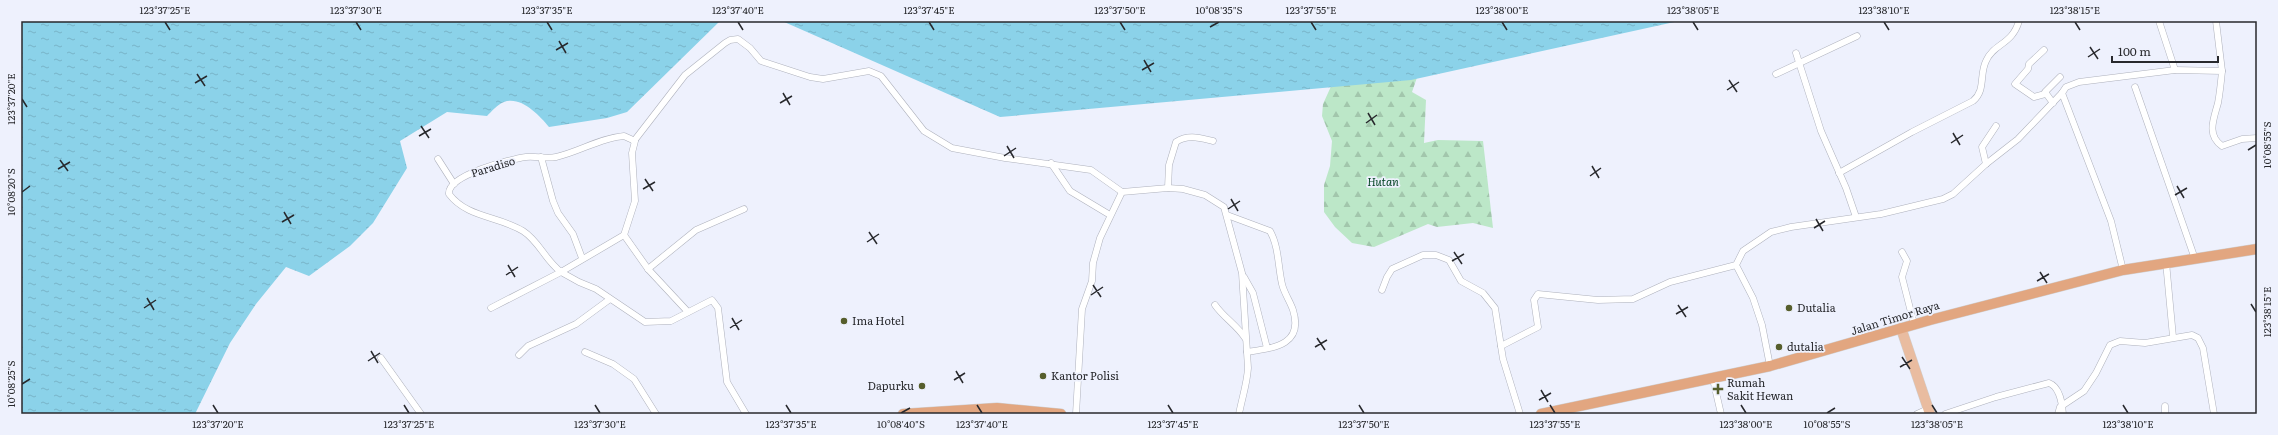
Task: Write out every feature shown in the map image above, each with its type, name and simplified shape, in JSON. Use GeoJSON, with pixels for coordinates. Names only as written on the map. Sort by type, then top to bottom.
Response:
{"type":"FeatureCollection","features":[{"type":"Feature","properties":{"kind":"highway","name":"Jalan Timor Raya"},"geometry":{"type":"LineString","coordinates":[[1541,414],[1770,366],[1914,324],[2123,270],[2166,262],[2257,249]]}},
{"type":"Feature","properties":{"kind":"highway"},"geometry":{"type":"LineString","coordinates":[[903,414],[925,411],[997,411],[1060,414]]}},
{"type":"Feature","properties":{"kind":"main road"},"geometry":{"type":"LineString","coordinates":[[1901,328],[1929,412]]}},
{"type":"Feature","properties":{"kind":"street"},"geometry":{"type":"LineString","coordinates":[[1839,173],[1978,97],[1982,86],[1986,61],[1992,52],[2014,34],[2019,21]]}},
{"type":"Feature","properties":{"kind":"street"},"geometry":{"type":"LineString","coordinates":[[2159,21],[2175,70]]}},
{"type":"Feature","properties":{"kind":"street"},"geometry":{"type":"LineString","coordinates":[[2216,21],[2222,71],[2220,93],[2212,121],[2212,129],[2217,142],[2222,146],[2242,139],[2257,138]]}},
{"type":"Feature","properties":{"kind":"street"},"geometry":{"type":"LineString","coordinates":[[1776,74],[1857,36]]}},
{"type":"Feature","properties":{"kind":"street"},"geometry":{"type":"LineString","coordinates":[[491,308],[561,272],[582,258],[606,247],[624,235],[634,201],[632,153],[634,141],[685,75],[725,43],[734,39],[743,41],[761,61],[810,77],[823,79],[869,71],[881,76],[924,131],[952,148],[1004,158],[1052,163],[1091,170],[1122,192],[1183,188],[1204,195],[1220,203],[1227,215],[1242,273],[1247,352],[1247,383],[1242,397],[1239,414]]}},
{"type":"Feature","properties":{"kind":"street"},"geometry":{"type":"LineString","coordinates":[[2044,50],[2029,64],[2028,69],[2015,84],[2034,97],[2045,94]]}},
{"type":"Feature","properties":{"kind":"street"},"geometry":{"type":"LineString","coordinates":[[1796,53],[1821,131],[1856,217]]}},
{"type":"Feature","properties":{"kind":"street"},"geometry":{"type":"LineString","coordinates":[[1501,346],[1538,327],[1534,300],[1538,294],[1598,300],[1633,299],[1670,282],[1736,265],[1743,251],[1771,232],[1881,214],[1943,199],[1960,189],[1986,164],[2018,139],[2053,103],[2066,87],[2079,82],[2175,70],[2222,71]]}},
{"type":"Feature","properties":{"kind":"street"},"geometry":{"type":"LineString","coordinates":[[2045,94],[2046,90],[2060,77]]}},
{"type":"Feature","properties":{"kind":"street"},"geometry":{"type":"LineString","coordinates":[[2135,87],[2195,259]]}},
{"type":"Feature","properties":{"kind":"street"},"geometry":{"type":"LineString","coordinates":[[2062,93],[2111,221],[2123,270]]}},
{"type":"Feature","properties":{"kind":"street"},"geometry":{"type":"LineString","coordinates":[[2045,94],[2053,103]]}},
{"type":"Feature","properties":{"kind":"street"},"geometry":{"type":"LineString","coordinates":[[1986,164],[1982,146],[1996,126]]}},
{"type":"Feature","properties":{"kind":"street","name":"Paradiso"},"geometry":{"type":"LineString","coordinates":[[454,184],[479,170],[526,157],[556,157],[618,137],[630,138],[634,141]]}},
{"type":"Feature","properties":{"kind":"street"},"geometry":{"type":"LineString","coordinates":[[1168,188],[1169,165],[1176,142],[1183,137],[1213,141]]}},
{"type":"Feature","properties":{"kind":"street"},"geometry":{"type":"LineString","coordinates":[[541,157],[556,207],[573,234],[582,258]]}},
{"type":"Feature","properties":{"kind":"street"},"geometry":{"type":"LineString","coordinates":[[438,159],[454,184],[450,188],[449,194],[463,207],[523,231],[538,244],[551,263],[561,272],[596,289],[630,310],[646,322],[671,321],[707,301],[712,300],[718,308],[727,382],[746,414]]}},
{"type":"Feature","properties":{"kind":"street"},"geometry":{"type":"LineString","coordinates":[[1052,163],[1070,191],[1110,215]]}},
{"type":"Feature","properties":{"kind":"street"},"geometry":{"type":"LineString","coordinates":[[1076,414],[1082,309],[1092,281],[1096,250],[1110,215],[1122,192]]}},
{"type":"Feature","properties":{"kind":"street"},"geometry":{"type":"LineString","coordinates":[[648,269],[696,230],[744,208]]}},
{"type":"Feature","properties":{"kind":"street"},"geometry":{"type":"LineString","coordinates":[[1227,215],[1265,228],[1271,234],[1280,267],[1282,286],[1296,322],[1295,331],[1291,339],[1267,348],[1247,352]]}},
{"type":"Feature","properties":{"kind":"street"},"geometry":{"type":"LineString","coordinates":[[624,235],[648,269],[688,312]]}},
{"type":"Feature","properties":{"kind":"street"},"geometry":{"type":"LineString","coordinates":[[1902,252],[1907,261],[1902,277],[1914,324]]}},
{"type":"Feature","properties":{"kind":"street"},"geometry":{"type":"LineString","coordinates":[[1382,290],[1387,277],[1395,268],[1423,254],[1443,256],[1452,264],[1461,280],[1483,293],[1492,302],[1496,313],[1501,346],[1520,414]]}},
{"type":"Feature","properties":{"kind":"street"},"geometry":{"type":"LineString","coordinates":[[2166,262],[2173,337]]}},
{"type":"Feature","properties":{"kind":"street"},"geometry":{"type":"LineString","coordinates":[[1736,265],[1753,298],[1762,325],[1770,366]]}},
{"type":"Feature","properties":{"kind":"street"},"geometry":{"type":"LineString","coordinates":[[1242,273],[1256,300],[1267,348]]}},
{"type":"Feature","properties":{"kind":"street"},"geometry":{"type":"LineString","coordinates":[[519,355],[528,346],[576,324],[610,299]]}},
{"type":"Feature","properties":{"kind":"street"},"geometry":{"type":"LineString","coordinates":[[1215,305],[1222,316],[1239,329],[1246,339]]}},
{"type":"Feature","properties":{"kind":"street"},"geometry":{"type":"LineString","coordinates":[[2058,414],[2058,410],[2062,405],[2084,391],[2096,373],[2110,345],[2127,341],[2144,343],[2192,335],[2199,340],[2203,348],[2214,414]]}},
{"type":"Feature","properties":{"kind":"street"},"geometry":{"type":"LineString","coordinates":[[585,352],[613,364],[634,380],[656,414]]}},
{"type":"Feature","properties":{"kind":"street"},"geometry":{"type":"LineString","coordinates":[[381,358],[421,414]]}},
{"type":"Feature","properties":{"kind":"street"},"geometry":{"type":"LineString","coordinates":[[1713,379],[1721,414]]}},
{"type":"Feature","properties":{"kind":"street"},"geometry":{"type":"LineString","coordinates":[[1946,414],[1996,397],[2049,383],[2056,388],[2062,405],[2063,414]]}},
{"type":"Feature","properties":{"kind":"street"},"geometry":{"type":"LineString","coordinates":[[2165,406],[2166,414]]}},
{"type":"Feature","properties":{"kind":"street"},"geometry":{"type":"LineString","coordinates":[[1917,414],[1929,412]]}},
{"type":"Feature","properties":{"kind":"green space","name":"Hutan"},"geometry":{"type":"Polygon","coordinates":[[[1422,63],[1412,92],[1426,100],[1424,143],[1438,140],[1483,141],[1493,228],[1473,223],[1437,227],[1428,224],[1374,247],[1352,243],[1335,227],[1324,212],[1324,185],[1330,166],[1332,141],[1322,116],[1323,104],[1338,71],[1422,63]]]}},
{"type":"Feature","properties":{"kind":"water"},"geometry":{"type":"Polygon","coordinates":[[[21,21],[720,21],[627,112],[607,118],[549,127],[535,112],[523,104],[510,101],[499,104],[487,116],[447,112],[400,141],[407,168],[373,223],[350,246],[309,276],[286,267],[256,304],[230,343],[195,414],[21,414],[21,21]]]}},
{"type":"Feature","properties":{"kind":"water"},"geometry":{"type":"Polygon","coordinates":[[[782,21],[1679,21],[1411,80],[1000,117],[782,21]]]}},
{"type":"Feature","properties":{"kind":"place","name":"Dutalia"},"geometry":{"type":"Point","coordinates":[1789,308]}},
{"type":"Feature","properties":{"kind":"place","name":"Ima Hotel"},"geometry":{"type":"Point","coordinates":[844,321]}},
{"type":"Feature","properties":{"kind":"place","name":"dutalia"},"geometry":{"type":"Point","coordinates":[1779,347]}},
{"type":"Feature","properties":{"kind":"place","name":"Kantor Polisi"},"geometry":{"type":"Point","coordinates":[1043,376]}},
{"type":"Feature","properties":{"kind":"place","name":"Dapurku"},"geometry":{"type":"Point","coordinates":[922,386]}},
{"type":"Feature","properties":{"kind":"place","name":"Rumah Sakit Hewan"},"geometry":{"type":"Point","coordinates":[1718,389]}}]}
